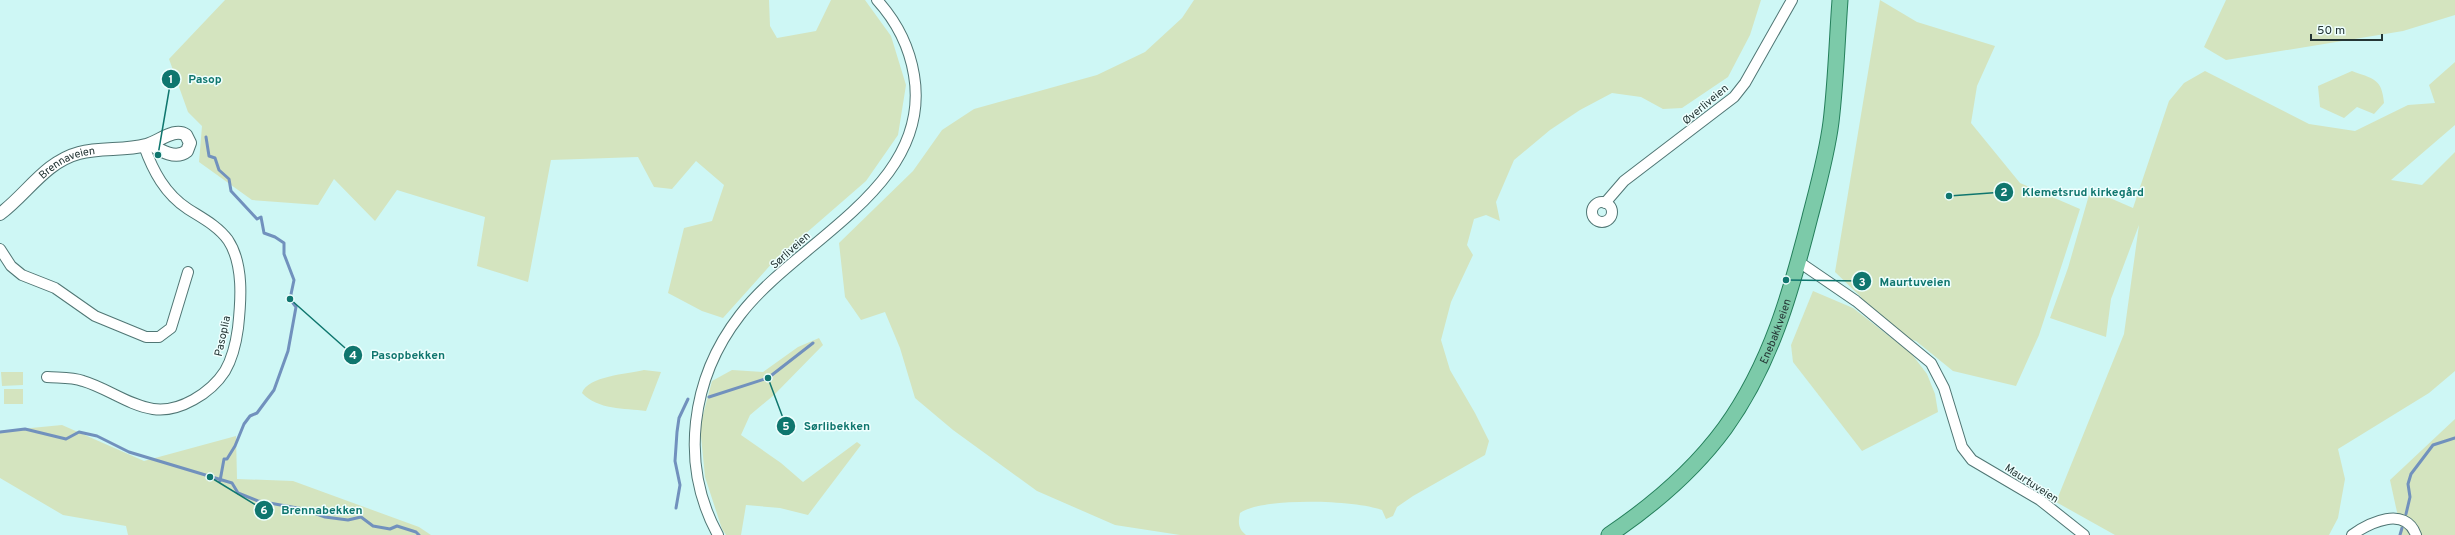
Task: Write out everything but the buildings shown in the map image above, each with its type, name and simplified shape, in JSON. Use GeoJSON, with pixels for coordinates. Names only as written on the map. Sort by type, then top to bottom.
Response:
{"type":"FeatureCollection","features":[{"type":"Feature","properties":{"kind":"main road","name":"Enebakkveien"},"geometry":{"type":"LineString","coordinates":[[1609,535],[1637,516],[1700,456],[1728,424],[1764,363],[1780,325],[1821,175],[1831,122],[1840,0]]}},
{"type":"Feature","properties":{"kind":"street","name":"Sørliveien"},"geometry":{"type":"LineString","coordinates":[[718,535],[704,500],[694,446],[697,408],[711,361],[728,332],[747,306],[880,184],[904,150],[913,123],[916,87],[907,44],[900,30],[877,0]]}},
{"type":"Feature","properties":{"kind":"street","name":"Øverliveien"},"geometry":{"type":"LineString","coordinates":[[1605,203],[1624,181],[1734,97],[1748,78],[1792,0]]}},
{"type":"Feature","properties":{"kind":"street","name":"Brennaveien"},"geometry":{"type":"LineString","coordinates":[[0,214],[41,175],[64,158],[86,151],[147,145]]}},
{"type":"Feature","properties":{"kind":"street","name":"Pasoplia"},"geometry":{"type":"LineString","coordinates":[[47,377],[82,380],[140,406],[164,409],[182,405],[198,396],[217,381],[228,366],[236,338],[239,314],[239,278],[234,249],[219,229],[169,193],[159,180],[147,145]]}},
{"type":"Feature","properties":{"kind":"street"},"geometry":{"type":"LineString","coordinates":[[0,249],[11,266],[22,275],[55,288],[95,316],[146,337],[159,337],[171,328],[188,272]]}},
{"type":"Feature","properties":{"kind":"street","name":"Maurtuveien"},"geometry":{"type":"LineString","coordinates":[[1798,262],[1856,301],[1931,363],[1944,388],[1962,447],[1972,460],[2040,500],[2084,535]]}},
{"type":"Feature","properties":{"kind":"street"},"geometry":{"type":"LineString","coordinates":[[2352,535],[2374,521],[2384,518],[2401,520],[2410,524],[2416,535]]}},
{"type":"Feature","properties":{"kind":"green space"},"geometry":{"type":"Polygon","coordinates":[[[225,0],[769,0],[770,26],[777,38],[816,31],[831,0],[865,0],[891,36],[906,85],[898,135],[866,181],[774,261],[723,318],[702,311],[668,293],[684,228],[712,221],[724,185],[696,161],[672,189],[654,187],[638,157],[551,160],[528,282],[477,266],[485,217],[397,190],[375,221],[334,179],[318,205],[252,200],[199,162],[202,126],[188,112],[169,59],[225,0]]]}},
{"type":"Feature","properties":{"kind":"green space"},"geometry":{"type":"Polygon","coordinates":[[[1194,0],[1761,0],[1750,35],[1728,77],[1682,108],[1663,109],[1641,97],[1612,93],[1580,110],[1550,130],[1514,160],[1496,202],[1500,221],[1486,215],[1474,219],[1467,245],[1473,255],[1451,302],[1441,340],[1450,370],[1475,413],[1489,441],[1485,455],[1413,496],[1397,507],[1393,516],[1386,519],[1382,510],[1352,504],[1331,502],[1288,502],[1268,504],[1240,513],[1239,525],[1241,530],[1246,535],[1180,535],[1115,525],[1037,491],[953,430],[915,398],[900,348],[885,312],[861,320],[845,297],[839,243],[913,171],[942,130],[974,109],[1097,75],[1145,52],[1182,18],[1194,0]]]}},
{"type":"Feature","properties":{"kind":"green space"},"geometry":{"type":"Polygon","coordinates":[[[1880,0],[1917,22],[1995,46],[1977,86],[1971,123],[2020,183],[2080,209],[2039,335],[2016,386],[1953,371],[1916,341],[1909,339],[1861,300],[1861,297],[1835,272],[1880,0]]]}},
{"type":"Feature","properties":{"kind":"green space"},"geometry":{"type":"Polygon","coordinates":[[[2226,0],[2455,0],[2455,15],[2403,31],[2226,60],[2204,47],[2226,0]]]}},
{"type":"Feature","properties":{"kind":"green space"},"geometry":{"type":"Polygon","coordinates":[[[2455,62],[2455,125],[2391,180],[2422,185],[2455,152],[2455,371],[2429,393],[2338,449],[2345,479],[2338,518],[2329,535],[2115,535],[2056,502],[2124,334],[2139,225],[2111,299],[2106,337],[2050,318],[2068,268],[2089,195],[2110,198],[2133,208],[2169,101],[2184,83],[2205,71],[2309,124],[2355,131],[2408,105],[2435,103],[2429,85],[2455,62]]]}},
{"type":"Feature","properties":{"kind":"green space"},"geometry":{"type":"Polygon","coordinates":[[[2352,71],[2371,78],[2379,84],[2384,103],[2374,114],[2357,107],[2344,118],[2320,107],[2318,86],[2352,71]]]}},
{"type":"Feature","properties":{"kind":"green space"},"geometry":{"type":"Polygon","coordinates":[[[1813,291],[1853,308],[1911,353],[1927,374],[1935,394],[1938,412],[1862,451],[1793,362],[1791,345],[1813,291]]]}},
{"type":"Feature","properties":{"kind":"green space"},"geometry":{"type":"Polygon","coordinates":[[[819,338],[823,345],[774,395],[750,415],[741,435],[781,463],[803,482],[857,442],[861,445],[808,515],[780,508],[746,505],[741,535],[726,535],[722,529],[705,477],[700,426],[712,381],[732,370],[763,372],[798,347],[819,338]]]}},
{"type":"Feature","properties":{"kind":"green space"},"geometry":{"type":"Polygon","coordinates":[[[644,370],[661,372],[646,411],[603,405],[588,399],[582,393],[586,387],[600,379],[644,370]]]}},
{"type":"Feature","properties":{"kind":"green space"},"geometry":{"type":"Polygon","coordinates":[[[1,372],[23,372],[23,385],[2,386],[1,372]]]}},
{"type":"Feature","properties":{"kind":"green space"},"geometry":{"type":"Polygon","coordinates":[[[4,389],[23,389],[23,404],[4,404],[4,389]]]}},
{"type":"Feature","properties":{"kind":"green space"},"geometry":{"type":"Polygon","coordinates":[[[2455,419],[2455,535],[2402,535],[2390,480],[2455,419]]]}},
{"type":"Feature","properties":{"kind":"green space"},"geometry":{"type":"Polygon","coordinates":[[[62,425],[144,461],[236,436],[237,479],[293,481],[419,527],[431,535],[128,535],[126,526],[63,515],[0,478],[0,431],[62,425]]]}},
{"type":"Feature","properties":{"kind":"waterway"},"geometry":{"type":"LineString","coordinates":[[206,137],[209,156],[215,158],[219,170],[229,179],[231,191],[257,219],[261,217],[264,233],[275,237],[284,243],[284,254],[294,280],[290,299],[296,307],[288,351],[274,390],[257,413],[250,416],[244,424],[235,446],[227,459],[224,459],[220,481]]}},
{"type":"Feature","properties":{"kind":"waterway"},"geometry":{"type":"LineString","coordinates":[[709,397],[768,378],[813,343]]}},
{"type":"Feature","properties":{"kind":"waterway"},"geometry":{"type":"LineString","coordinates":[[676,508],[680,485],[675,461],[677,432],[679,418],[688,399]]}},
{"type":"Feature","properties":{"kind":"waterway"},"geometry":{"type":"LineString","coordinates":[[0,432],[25,429],[66,439],[79,432],[97,436],[129,452],[232,483],[238,493],[258,501],[303,509],[325,517],[348,520],[361,517],[373,526],[390,529],[397,526],[416,532],[419,535]]}},
{"type":"Feature","properties":{"kind":"waterway"},"geometry":{"type":"LineString","coordinates":[[2406,514],[2410,497],[2408,484],[2411,474],[2433,445],[2455,438]]}},
{"type":"Feature","properties":{"kind":"waterway"},"geometry":{"type":"LineString","coordinates":[[2400,535],[2402,528]]}},
{"type":"Feature","properties":{"kind":"place","name":"Pasop"},"geometry":{"type":"Point","coordinates":[158,155]}},
{"type":"Feature","properties":{"kind":"place","name":"Klemetsrud kirkegård"},"geometry":{"type":"Point","coordinates":[1949,196]}},
{"type":"Feature","properties":{"kind":"place","name":"Maurtuveien"},"geometry":{"type":"Point","coordinates":[1786,280]}},
{"type":"Feature","properties":{"kind":"place","name":"Pasopbekken"},"geometry":{"type":"Point","coordinates":[290,299]}},
{"type":"Feature","properties":{"kind":"place","name":"Sørlibekken"},"geometry":{"type":"Point","coordinates":[768,378]}},
{"type":"Feature","properties":{"kind":"place","name":"Brennabekken"},"geometry":{"type":"Point","coordinates":[210,477]}}]}
